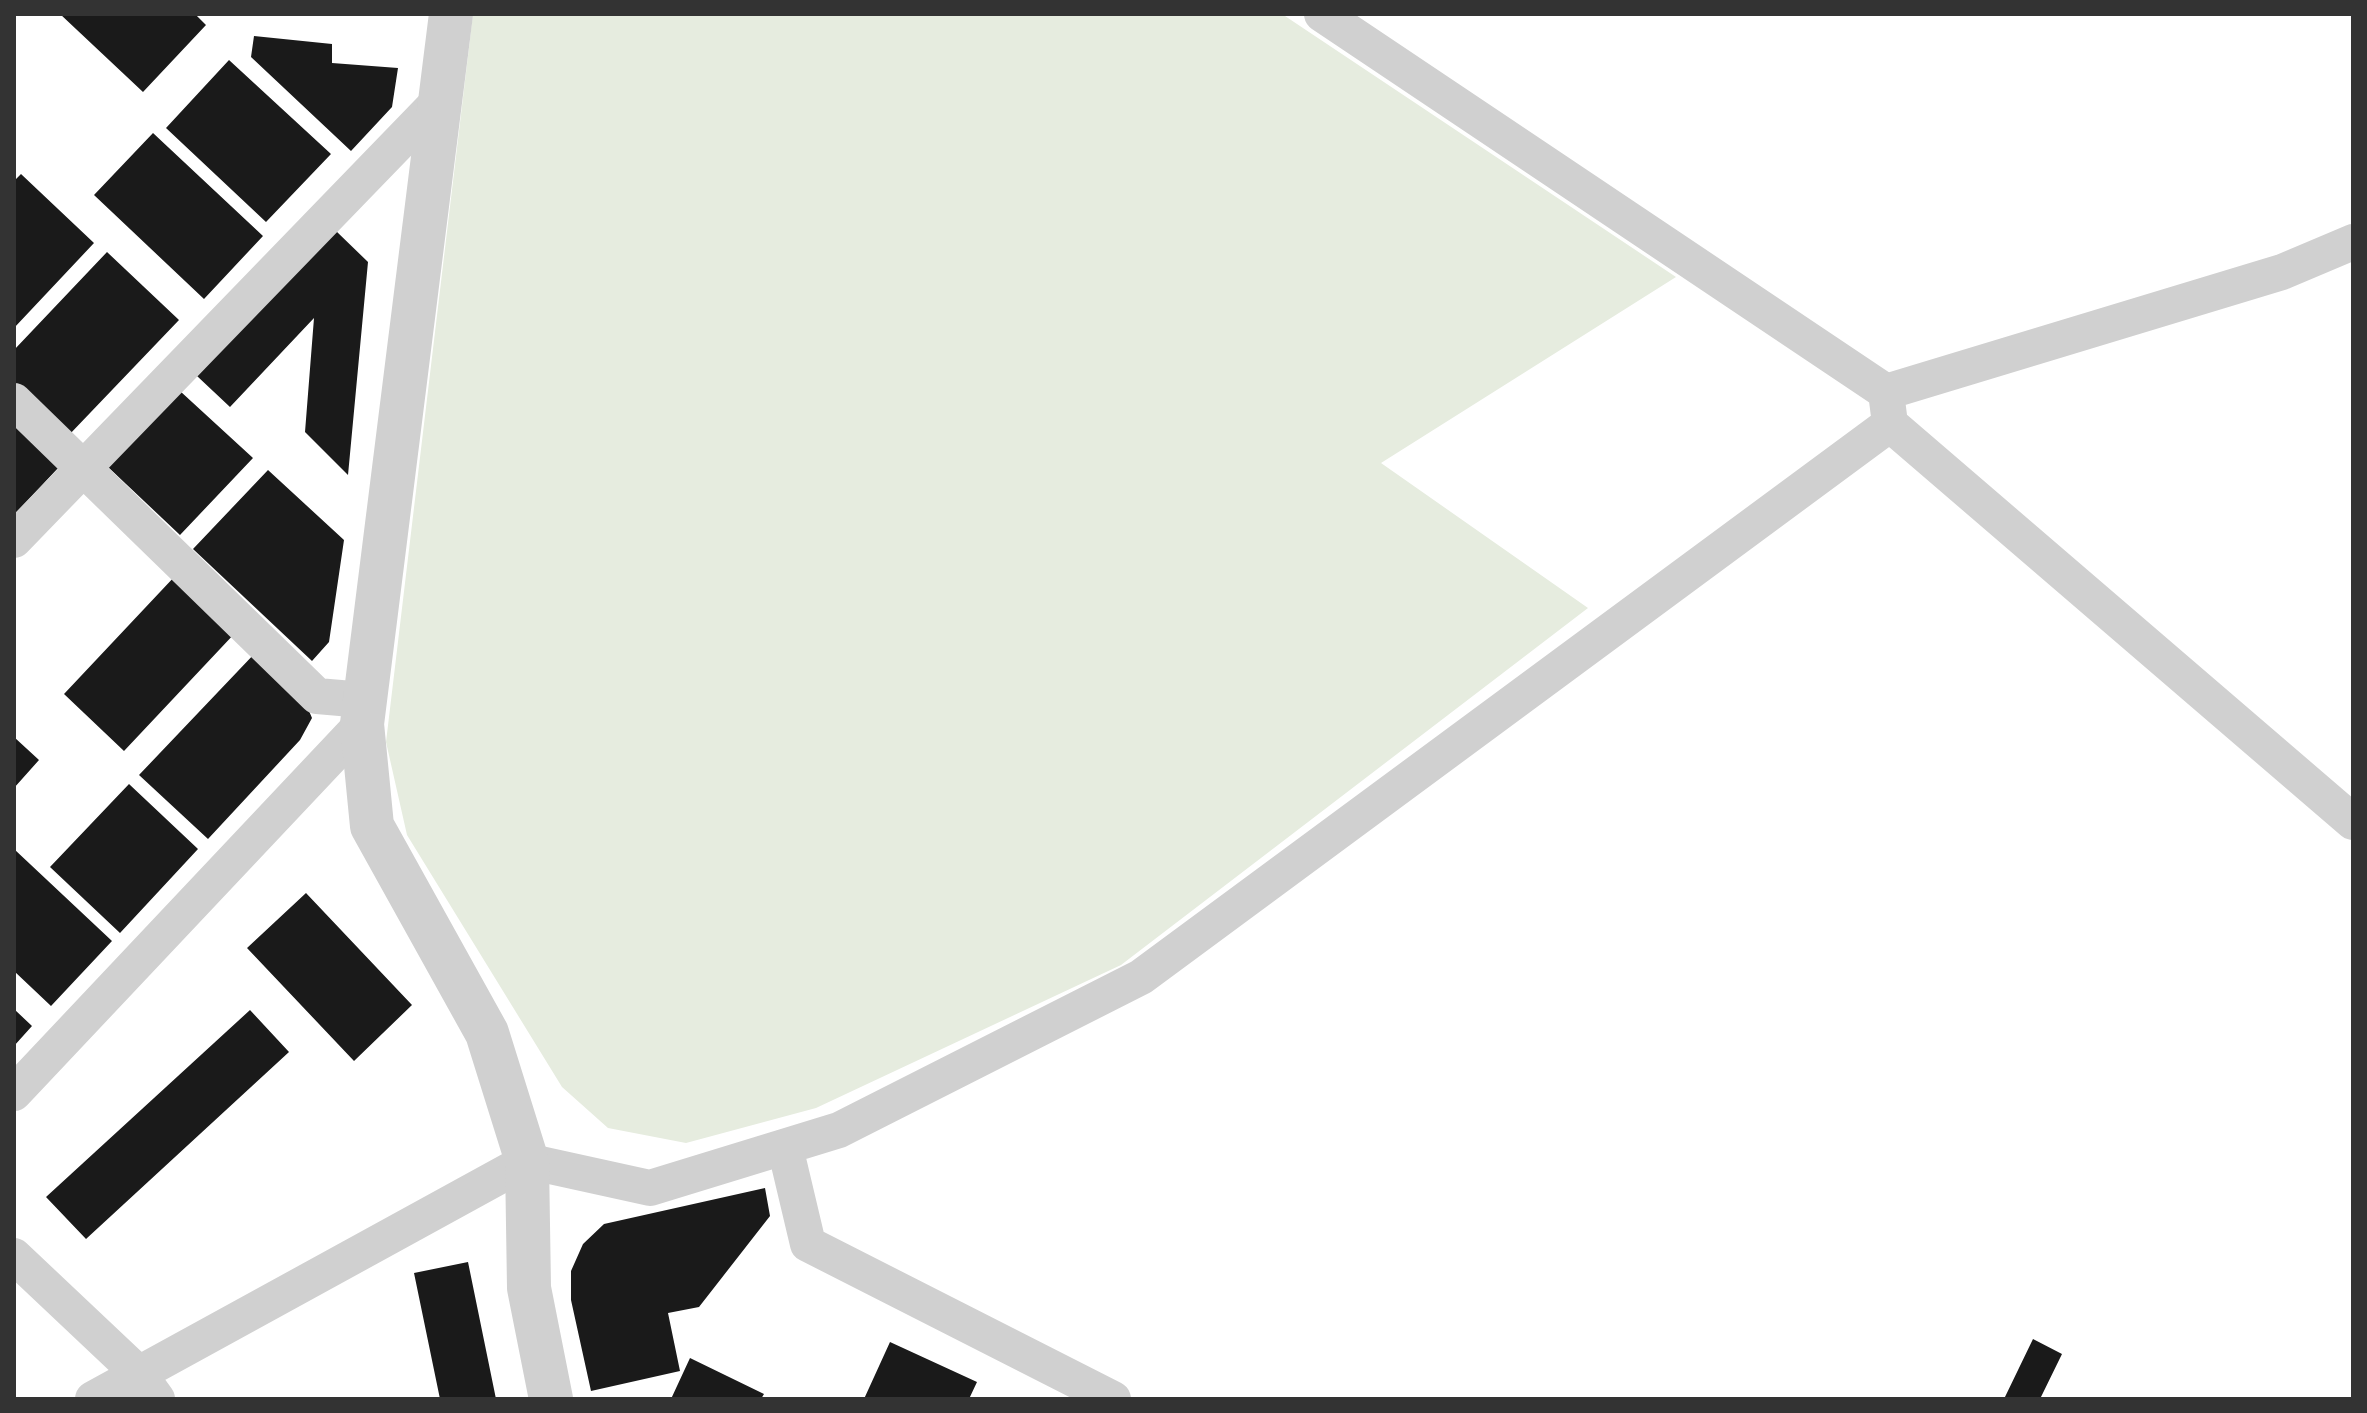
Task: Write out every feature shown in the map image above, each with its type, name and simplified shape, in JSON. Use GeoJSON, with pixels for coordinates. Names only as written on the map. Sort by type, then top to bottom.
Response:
{"type":"FeatureCollection","features":[{"type":"Feature","properties":{"kind":"street"},"geometry":{"type":"LineString","coordinates":[[451,14],[363,712],[372,826],[487,1033],[527,1161],[529,1288],[551,1399]]}},
{"type":"Feature","properties":{"kind":"street"},"geometry":{"type":"LineString","coordinates":[[1322,14],[1888,408],[2353,822]]}},
{"type":"Feature","properties":{"kind":"street"},"geometry":{"type":"LineString","coordinates":[[14,540],[440,100]]}},
{"type":"Feature","properties":{"kind":"street"},"geometry":{"type":"LineString","coordinates":[[93,1399],[148,1386],[527,1161],[650,1188],[839,1130],[1141,977],[1888,408],[2282,272],[2353,242]]}},
{"type":"Feature","properties":{"kind":"street"},"geometry":{"type":"LineString","coordinates":[[14,401],[317,696],[363,712]]}},
{"type":"Feature","properties":{"kind":"street"},"geometry":{"type":"LineString","coordinates":[[14,1093],[363,712]]}},
{"type":"Feature","properties":{"kind":"street"},"geometry":{"type":"LineString","coordinates":[[785,1147],[808,1244],[1113,1399]]}},
{"type":"Feature","properties":{"kind":"street"},"geometry":{"type":"LineString","coordinates":[[14,1256],[148,1386]]}},
{"type":"Feature","properties":{"kind":"shaded area"},"geometry":{"type":"Polygon","coordinates":[[[473,14],[1282,14],[1676,277],[1381,463],[1588,608],[1121,965],[816,1108],[686,1143],[608,1128],[562,1087],[407,835],[386,742],[473,14]]]}},
{"type":"Feature","properties":{"kind":"building"},"geometry":{"type":"Polygon","coordinates":[[[60,14],[195,14],[206,25],[143,92],[60,14]]]}},
{"type":"Feature","properties":{"kind":"building"},"geometry":{"type":"Polygon","coordinates":[[[254,36],[332,44],[332,63],[398,68],[392,107],[351,151],[251,57],[254,36]]]}},
{"type":"Feature","properties":{"kind":"building"},"geometry":{"type":"Polygon","coordinates":[[[229,60],[331,154],[266,222],[166,128],[229,60]]]}},
{"type":"Feature","properties":{"kind":"building"},"geometry":{"type":"Polygon","coordinates":[[[153,133],[263,236],[204,299],[94,195],[153,133]]]}},
{"type":"Feature","properties":{"kind":"building"},"geometry":{"type":"Polygon","coordinates":[[[21,174],[94,243],[14,328],[14,181],[21,174]]]}},
{"type":"Feature","properties":{"kind":"building"},"geometry":{"type":"Polygon","coordinates":[[[335,230],[368,262],[348,475],[305,432],[314,318],[230,407],[197,376],[335,230]]]}},
{"type":"Feature","properties":{"kind":"building"},"geometry":{"type":"Polygon","coordinates":[[[107,252],[179,320],[68,436],[14,385],[14,350],[107,252]]]}},
{"type":"Feature","properties":{"kind":"building"},"geometry":{"type":"Polygon","coordinates":[[[180,391],[253,458],[180,535],[108,467],[180,391]]]}},
{"type":"Feature","properties":{"kind":"building"},"geometry":{"type":"Polygon","coordinates":[[[14,422],[60,466],[14,515],[14,422]]]}},
{"type":"Feature","properties":{"kind":"building"},"geometry":{"type":"Polygon","coordinates":[[[268,470],[344,540],[329,642],[312,661],[193,549],[268,470]]]}},
{"type":"Feature","properties":{"kind":"building"},"geometry":{"type":"Polygon","coordinates":[[[176,575],[236,632],[124,751],[64,694],[176,575]]]}},
{"type":"Feature","properties":{"kind":"building"},"geometry":{"type":"Polygon","coordinates":[[[257,651],[301,692],[312,718],[300,740],[208,839],[139,775],[257,651]]]}},
{"type":"Feature","properties":{"kind":"building"},"geometry":{"type":"Polygon","coordinates":[[[14,737],[39,760],[14,788],[14,737]]]}},
{"type":"Feature","properties":{"kind":"building"},"geometry":{"type":"Polygon","coordinates":[[[129,784],[198,849],[120,933],[50,867],[129,784]]]}},
{"type":"Feature","properties":{"kind":"building"},"geometry":{"type":"Polygon","coordinates":[[[14,849],[112,941],[51,1006],[14,971],[14,849]]]}},
{"type":"Feature","properties":{"kind":"building"},"geometry":{"type":"Polygon","coordinates":[[[306,893],[412,1005],[354,1061],[247,948],[306,893]]]}},
{"type":"Feature","properties":{"kind":"building"},"geometry":{"type":"Polygon","coordinates":[[[14,1009],[32,1026],[14,1046],[14,1009]]]}},
{"type":"Feature","properties":{"kind":"building"},"geometry":{"type":"Polygon","coordinates":[[[250,1010],[289,1052],[86,1239],[46,1197],[250,1010]]]}},
{"type":"Feature","properties":{"kind":"building"},"geometry":{"type":"Polygon","coordinates":[[[765,1188],[770,1216],[699,1307],[668,1313],[680,1371],[591,1391],[571,1300],[571,1271],[583,1244],[604,1224],[765,1188]]]}},
{"type":"Feature","properties":{"kind":"building"},"geometry":{"type":"Polygon","coordinates":[[[468,1262],[496,1399],[440,1399],[414,1273],[468,1262]]]}},
{"type":"Feature","properties":{"kind":"building"},"geometry":{"type":"Polygon","coordinates":[[[2033,1339],[2062,1354],[2040,1399],[2004,1399],[2033,1339]]]}},
{"type":"Feature","properties":{"kind":"building"},"geometry":{"type":"Polygon","coordinates":[[[890,1342],[977,1382],[969,1399],[864,1399],[890,1342]]]}},
{"type":"Feature","properties":{"kind":"building"},"geometry":{"type":"Polygon","coordinates":[[[690,1358],[764,1394],[761,1399],[671,1399],[690,1358]]]}}]}
